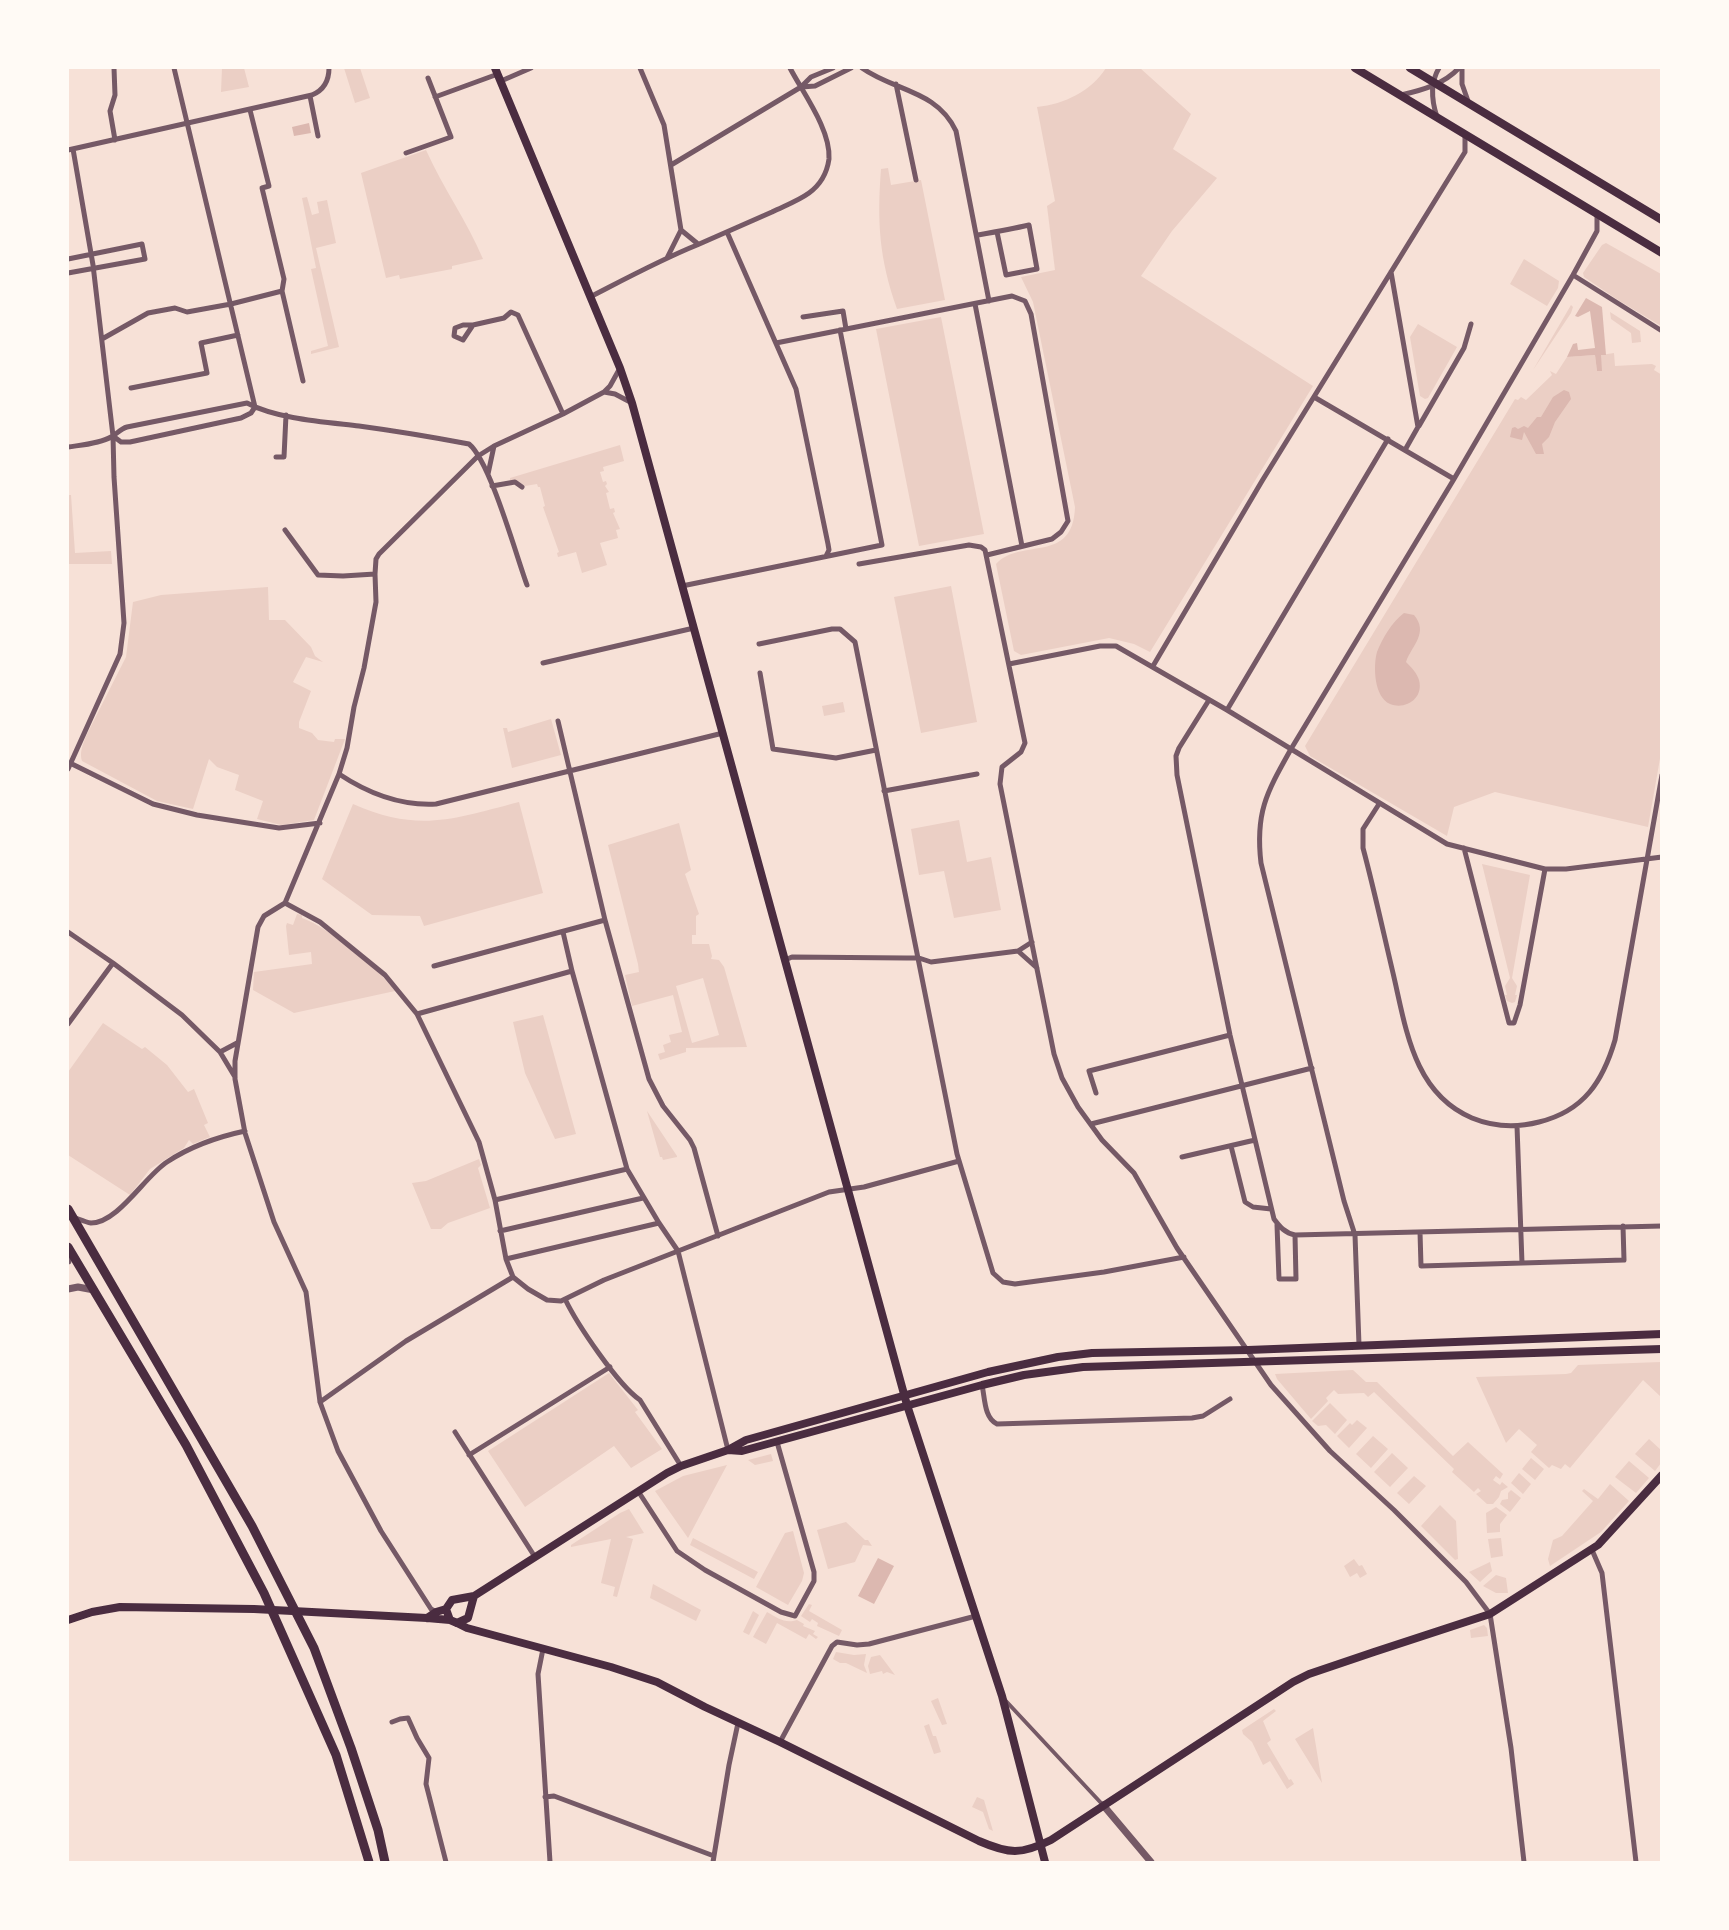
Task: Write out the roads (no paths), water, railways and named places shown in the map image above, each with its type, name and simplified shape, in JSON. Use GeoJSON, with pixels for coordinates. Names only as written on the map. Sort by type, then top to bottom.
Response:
{"type":"FeatureCollection","features":[{"type":"Feature","properties":{"kind":"highway"},"geometry":{"type":"LineString","coordinates":[[72,1215],[252,1526],[314,1648],[351,1748],[378,1830],[385,1863]]}},
{"type":"Feature","properties":{"kind":"highway"},"geometry":{"type":"LineString","coordinates":[[68,1248],[186,1445],[264,1593],[336,1755],[369,1863]]}},
{"type":"Feature","properties":{"kind":"main road"},"geometry":{"type":"LineString","coordinates":[[1355,68],[1662,253]]}},
{"type":"Feature","properties":{"kind":"main road"},"geometry":{"type":"LineString","coordinates":[[1410,68],[1662,220]]}},
{"type":"Feature","properties":{"kind":"main road"},"geometry":{"type":"LineString","coordinates":[[498,74],[620,368],[632,403],[907,1405],[1002,1696],[1046,1863]]}},
{"type":"Feature","properties":{"kind":"main road"},"geometry":{"type":"LineString","coordinates":[[446,1610],[450,1602],[474,1596],[681,1466],[728,1450],[746,1440],[988,1372],[1058,1357],[1092,1353],[1248,1350],[1662,1334]]}},
{"type":"Feature","properties":{"kind":"main road"},"geometry":{"type":"LineString","coordinates":[[728,1450],[742,1451],[1024,1375],[1083,1367],[1662,1349]]}},
{"type":"Feature","properties":{"kind":"main road"},"geometry":{"type":"LineString","coordinates":[[446,1610],[454,1621],[466,1628],[611,1667],[657,1682],[1002,1851],[1030,1849],[1041,1845],[1293,1682],[1309,1674],[1490,1614],[1592,1550],[1610,1535],[1662,1475]]}},
{"type":"Feature","properties":{"kind":"main road"},"geometry":{"type":"LineString","coordinates":[[68,1620],[106,1608],[120,1607],[254,1609],[454,1621],[465,1620],[470,1612],[474,1596]]}},
{"type":"Feature","properties":{"kind":"main road"},"geometry":{"type":"LineString","coordinates":[[460,1599],[467,1603],[473,1629]]}},
{"type":"Feature","properties":{"kind":"main road"},"geometry":{"type":"LineString","coordinates":[[427,1618],[436,1612],[446,1610]]}},
{"type":"Feature","properties":{"kind":"street"},"geometry":{"type":"LineString","coordinates":[[114,68],[116,95],[110,111],[116,140]]}},
{"type":"Feature","properties":{"kind":"street"},"geometry":{"type":"LineString","coordinates":[[113,436],[122,442],[130,442],[241,418],[251,413],[255,407],[174,68]]}},
{"type":"Feature","properties":{"kind":"street"},"geometry":{"type":"LineString","coordinates":[[68,769],[120,654],[123,638],[113,436],[91,254],[70,150],[310,96],[318,93],[324,86],[329,68]]}},
{"type":"Feature","properties":{"kind":"street"},"geometry":{"type":"LineString","coordinates":[[435,97],[498,74],[531,68]]}},
{"type":"Feature","properties":{"kind":"street"},"geometry":{"type":"LineString","coordinates":[[640,68],[664,125],[672,165],[681,230],[667,258]]}},
{"type":"Feature","properties":{"kind":"street"},"geometry":{"type":"LineString","coordinates":[[590,297],[667,258],[810,193],[824,177],[828,161],[827,142],[820,123],[790,68]]}},
{"type":"Feature","properties":{"kind":"street"},"geometry":{"type":"LineString","coordinates":[[672,165],[801,87],[811,77],[833,68]]}},
{"type":"Feature","properties":{"kind":"street"},"geometry":{"type":"LineString","coordinates":[[801,87],[815,86],[851,68]]}},
{"type":"Feature","properties":{"kind":"street"},"geometry":{"type":"LineString","coordinates":[[862,68],[937,105],[952,123],[956,131],[978,236],[989,301]]}},
{"type":"Feature","properties":{"kind":"street"},"geometry":{"type":"LineString","coordinates":[[1437,117],[1431,94],[1434,78],[1439,68]]}},
{"type":"Feature","properties":{"kind":"street"},"geometry":{"type":"LineString","coordinates":[[1401,95],[1423,90],[1434,83],[1445,80],[1461,68]]}},
{"type":"Feature","properties":{"kind":"street"},"geometry":{"type":"LineString","coordinates":[[1461,68],[1464,94],[1468,103]]}},
{"type":"Feature","properties":{"kind":"street"},"geometry":{"type":"LineString","coordinates":[[406,153],[451,137],[428,78]]}},
{"type":"Feature","properties":{"kind":"street"},"geometry":{"type":"LineString","coordinates":[[896,84],[916,180]]}},
{"type":"Feature","properties":{"kind":"street"},"geometry":{"type":"LineString","coordinates":[[310,96],[318,136]]}},
{"type":"Feature","properties":{"kind":"street"},"geometry":{"type":"LineString","coordinates":[[250,110],[269,186],[262,188],[284,279],[282,291],[303,381]]}},
{"type":"Feature","properties":{"kind":"street"},"geometry":{"type":"LineString","coordinates":[[1153,666],[1314,397],[1465,152],[1465,135]]}},
{"type":"Feature","properties":{"kind":"street"},"geometry":{"type":"LineString","coordinates":[[1359,1345],[1355,1235],[1344,1201],[1283,956],[1260,851],[1260,818],[1263,802],[1291,750],[1454,479],[1573,275],[1597,231],[1597,214]]}},
{"type":"Feature","properties":{"kind":"street"},"geometry":{"type":"LineString","coordinates":[[978,236],[1029,225],[1037,269],[1006,275],[997,232]]}},
{"type":"Feature","properties":{"kind":"street"},"geometry":{"type":"LineString","coordinates":[[681,230],[698,244]]}},
{"type":"Feature","properties":{"kind":"street"},"geometry":{"type":"LineString","coordinates":[[727,232],[796,389],[828,544],[829,550],[826,556]]}},
{"type":"Feature","properties":{"kind":"street"},"geometry":{"type":"LineString","coordinates":[[68,258],[142,244],[145,259],[68,273]]}},
{"type":"Feature","properties":{"kind":"street"},"geometry":{"type":"LineString","coordinates":[[1391,272],[1418,427]]}},
{"type":"Feature","properties":{"kind":"street"},"geometry":{"type":"LineString","coordinates":[[1573,275],[1662,332]]}},
{"type":"Feature","properties":{"kind":"street"},"geometry":{"type":"LineString","coordinates":[[102,339],[147,314],[175,308],[187,312],[282,291]]}},
{"type":"Feature","properties":{"kind":"street"},"geometry":{"type":"LineString","coordinates":[[776,343],[989,301],[1018,297],[1025,301],[1030,308],[1068,518],[1064,529],[1053,538],[987,555]]}},
{"type":"Feature","properties":{"kind":"street"},"geometry":{"type":"LineString","coordinates":[[975,304],[1022,546]]}},
{"type":"Feature","properties":{"kind":"street"},"geometry":{"type":"LineString","coordinates":[[682,586],[882,545],[843,330],[843,311],[803,317]]}},
{"type":"Feature","properties":{"kind":"street"},"geometry":{"type":"LineString","coordinates":[[473,325],[504,318],[511,312],[518,315],[563,414]]}},
{"type":"Feature","properties":{"kind":"street"},"geometry":{"type":"LineString","coordinates":[[1405,450],[1464,348],[1471,324]]}},
{"type":"Feature","properties":{"kind":"street"},"geometry":{"type":"LineString","coordinates":[[131,388],[207,373],[201,343],[238,336]]}},
{"type":"Feature","properties":{"kind":"street"},"geometry":{"type":"LineString","coordinates":[[436,1612],[430,1609],[381,1531],[338,1450],[320,1402],[306,1292],[274,1222],[245,1131],[235,1079],[237,1043],[258,927],[264,916],[285,903],[320,823],[347,748],[376,602],[376,559],[383,549],[478,456],[604,392],[620,368]]}},
{"type":"Feature","properties":{"kind":"street"},"geometry":{"type":"LineString","coordinates":[[604,392],[615,393],[632,403]]}},
{"type":"Feature","properties":{"kind":"street"},"geometry":{"type":"LineString","coordinates":[[1314,397],[1454,479]]}},
{"type":"Feature","properties":{"kind":"street"},"geometry":{"type":"LineString","coordinates":[[68,447],[113,436],[118,430],[127,427],[238,403],[247,403],[286,415],[469,444],[488,474],[527,585]]}},
{"type":"Feature","properties":{"kind":"street"},"geometry":{"type":"LineString","coordinates":[[276,457],[284,457],[286,415]]}},
{"type":"Feature","properties":{"kind":"street"},"geometry":{"type":"LineString","coordinates":[[1227,710],[1388,439]]}},
{"type":"Feature","properties":{"kind":"street"},"geometry":{"type":"LineString","coordinates":[[488,474],[494,446]]}},
{"type":"Feature","properties":{"kind":"street"},"geometry":{"type":"LineString","coordinates":[[492,486],[511,482],[518,483],[522,487]]}},
{"type":"Feature","properties":{"kind":"street"},"geometry":{"type":"LineString","coordinates":[[285,530],[318,576],[375,574]]}},
{"type":"Feature","properties":{"kind":"street"},"geometry":{"type":"LineString","coordinates":[[859,564],[969,544],[981,547],[987,555],[1025,743],[1021,752],[1004,764],[1000,782],[1054,1054],[1060,1074],[1073,1100],[1102,1140],[1134,1173],[1184,1257],[1271,1385],[1303,1423],[1466,1582],[1490,1614],[1509,1738],[1524,1863]]}},
{"type":"Feature","properties":{"kind":"street"},"geometry":{"type":"LineString","coordinates":[[543,663],[694,628]]}},
{"type":"Feature","properties":{"kind":"street"},"geometry":{"type":"LineString","coordinates":[[759,644],[832,629],[840,629],[855,642],[959,1161],[993,1273],[1003,1282],[1016,1284],[1104,1272],[1184,1257]]}},
{"type":"Feature","properties":{"kind":"street"},"geometry":{"type":"LineString","coordinates":[[1009,664],[1111,645],[1153,666],[1447,844],[1545,869],[1566,869],[1662,857]]}},
{"type":"Feature","properties":{"kind":"street"},"geometry":{"type":"LineString","coordinates":[[760,673],[773,750],[837,758],[876,750]]}},
{"type":"Feature","properties":{"kind":"street"},"geometry":{"type":"LineString","coordinates":[[1209,700],[1179,748],[1176,764],[1230,1035],[1271,1209],[1277,1223],[1279,1279],[1296,1279],[1295,1235]]}},
{"type":"Feature","properties":{"kind":"street"},"geometry":{"type":"LineString","coordinates":[[558,721],[605,920],[649,1079],[663,1106],[690,1140],[696,1154],[718,1236]]}},
{"type":"Feature","properties":{"kind":"street"},"geometry":{"type":"LineString","coordinates":[[339,774],[360,787],[384,797],[425,804],[453,801],[723,733]]}},
{"type":"Feature","properties":{"kind":"street"},"geometry":{"type":"LineString","coordinates":[[70,763],[153,804],[197,815],[279,828],[320,823]]}},
{"type":"Feature","properties":{"kind":"street"},"geometry":{"type":"LineString","coordinates":[[884,791],[977,774]]}},
{"type":"Feature","properties":{"kind":"street"},"geometry":{"type":"LineString","coordinates":[[1379,804],[1363,829],[1363,848],[1400,1002],[1417,1061],[1430,1086],[1453,1109],[1488,1123],[1517,1126],[1551,1118],[1572,1108],[1582,1101],[1602,1077],[1615,1040],[1662,775]]}},
{"type":"Feature","properties":{"kind":"street"},"geometry":{"type":"LineString","coordinates":[[1464,848],[1509,1023],[1514,1023],[1520,1005],[1545,869]]}},
{"type":"Feature","properties":{"kind":"street"},"geometry":{"type":"LineString","coordinates":[[285,903],[320,922],[385,975],[417,1014],[479,1142],[495,1200],[506,1259],[513,1277],[549,1301],[557,1302],[566,1299],[604,1280],[829,1192],[864,1187],[959,1161]]}},
{"type":"Feature","properties":{"kind":"street"},"geometry":{"type":"LineString","coordinates":[[434,966],[605,920]]}},
{"type":"Feature","properties":{"kind":"street"},"geometry":{"type":"LineString","coordinates":[[68,932],[182,1015],[220,1052],[235,1079]]}},
{"type":"Feature","properties":{"kind":"street"},"geometry":{"type":"LineString","coordinates":[[563,933],[627,1169],[658,1223],[678,1251],[728,1450]]}},
{"type":"Feature","properties":{"kind":"street"},"geometry":{"type":"LineString","coordinates":[[785,960],[792,957],[919,958],[931,962],[1018,951],[1032,942]]}},
{"type":"Feature","properties":{"kind":"street"},"geometry":{"type":"LineString","coordinates":[[1018,951],[1038,969]]}},
{"type":"Feature","properties":{"kind":"street"},"geometry":{"type":"LineString","coordinates":[[68,1024],[113,963]]}},
{"type":"Feature","properties":{"kind":"street"},"geometry":{"type":"LineString","coordinates":[[417,1014],[572,971]]}},
{"type":"Feature","properties":{"kind":"street"},"geometry":{"type":"LineString","coordinates":[[1096,1093],[1089,1071],[1230,1035]]}},
{"type":"Feature","properties":{"kind":"street"},"geometry":{"type":"LineString","coordinates":[[220,1052],[237,1043]]}},
{"type":"Feature","properties":{"kind":"street"},"geometry":{"type":"LineString","coordinates":[[1091,1124],[1312,1068]]}},
{"type":"Feature","properties":{"kind":"street"},"geometry":{"type":"LineString","coordinates":[[1517,1126],[1522,1263]]}},
{"type":"Feature","properties":{"kind":"street"},"geometry":{"type":"LineString","coordinates":[[72,1215],[89,1222],[101,1220],[125,1204],[153,1172],[168,1161],[198,1145],[245,1131]]}},
{"type":"Feature","properties":{"kind":"street"},"geometry":{"type":"LineString","coordinates":[[1182,1157],[1255,1140]]}},
{"type":"Feature","properties":{"kind":"street"},"geometry":{"type":"LineString","coordinates":[[1231,1146],[1245,1202],[1250,1206],[1271,1209]]}},
{"type":"Feature","properties":{"kind":"street"},"geometry":{"type":"LineString","coordinates":[[495,1200],[627,1169]]}},
{"type":"Feature","properties":{"kind":"street"},"geometry":{"type":"LineString","coordinates":[[500,1231],[643,1198]]}},
{"type":"Feature","properties":{"kind":"street"},"geometry":{"type":"LineString","coordinates":[[506,1259],[658,1223]]}},
{"type":"Feature","properties":{"kind":"street"},"geometry":{"type":"LineString","coordinates":[[1277,1223],[1295,1235],[1662,1226]]}},
{"type":"Feature","properties":{"kind":"street"},"geometry":{"type":"LineString","coordinates":[[1420,1232],[1421,1266],[1624,1260],[1623,1226]]}},
{"type":"Feature","properties":{"kind":"street"},"geometry":{"type":"LineString","coordinates":[[68,1248],[68,1261]]}},
{"type":"Feature","properties":{"kind":"street"},"geometry":{"type":"LineString","coordinates":[[320,1402],[406,1341],[513,1277]]}},
{"type":"Feature","properties":{"kind":"street"},"geometry":{"type":"LineString","coordinates":[[68,1289],[78,1287],[94,1290]]}},
{"type":"Feature","properties":{"kind":"street"},"geometry":{"type":"LineString","coordinates":[[566,1299],[580,1324],[610,1367],[633,1395],[640,1400],[681,1466]]}},
{"type":"Feature","properties":{"kind":"street"},"geometry":{"type":"LineString","coordinates":[[469,1455],[610,1367]]}},
{"type":"Feature","properties":{"kind":"street"},"geometry":{"type":"LineString","coordinates":[[982,1385],[988,1417],[997,1424],[1192,1418],[1203,1416],[1230,1399]]}},
{"type":"Feature","properties":{"kind":"street"},"geometry":{"type":"LineString","coordinates":[[455,1432],[535,1557]]}},
{"type":"Feature","properties":{"kind":"street"},"geometry":{"type":"LineString","coordinates":[[638,1491],[677,1551],[705,1570],[781,1612],[795,1616],[814,1581],[814,1572],[777,1442]]}},
{"type":"Feature","properties":{"kind":"street"},"geometry":{"type":"LineString","coordinates":[[1592,1550],[1602,1573],[1636,1863]]}},
{"type":"Feature","properties":{"kind":"street"},"geometry":{"type":"LineString","coordinates":[[780,1742],[832,1646],[837,1642],[869,1644],[976,1616]]}},
{"type":"Feature","properties":{"kind":"street"},"geometry":{"type":"LineString","coordinates":[[543,1649],[538,1674],[550,1863]]}},
{"type":"Feature","properties":{"kind":"street"},"geometry":{"type":"LineString","coordinates":[[1002,1696],[1103,1805],[1151,1863]]}},
{"type":"Feature","properties":{"kind":"street"},"geometry":{"type":"LineString","coordinates":[[392,1722],[408,1718],[429,1758],[426,1784],[446,1863]]}},
{"type":"Feature","properties":{"kind":"street"},"geometry":{"type":"LineString","coordinates":[[545,1797],[554,1796],[714,1859],[738,1723]]}}]}
